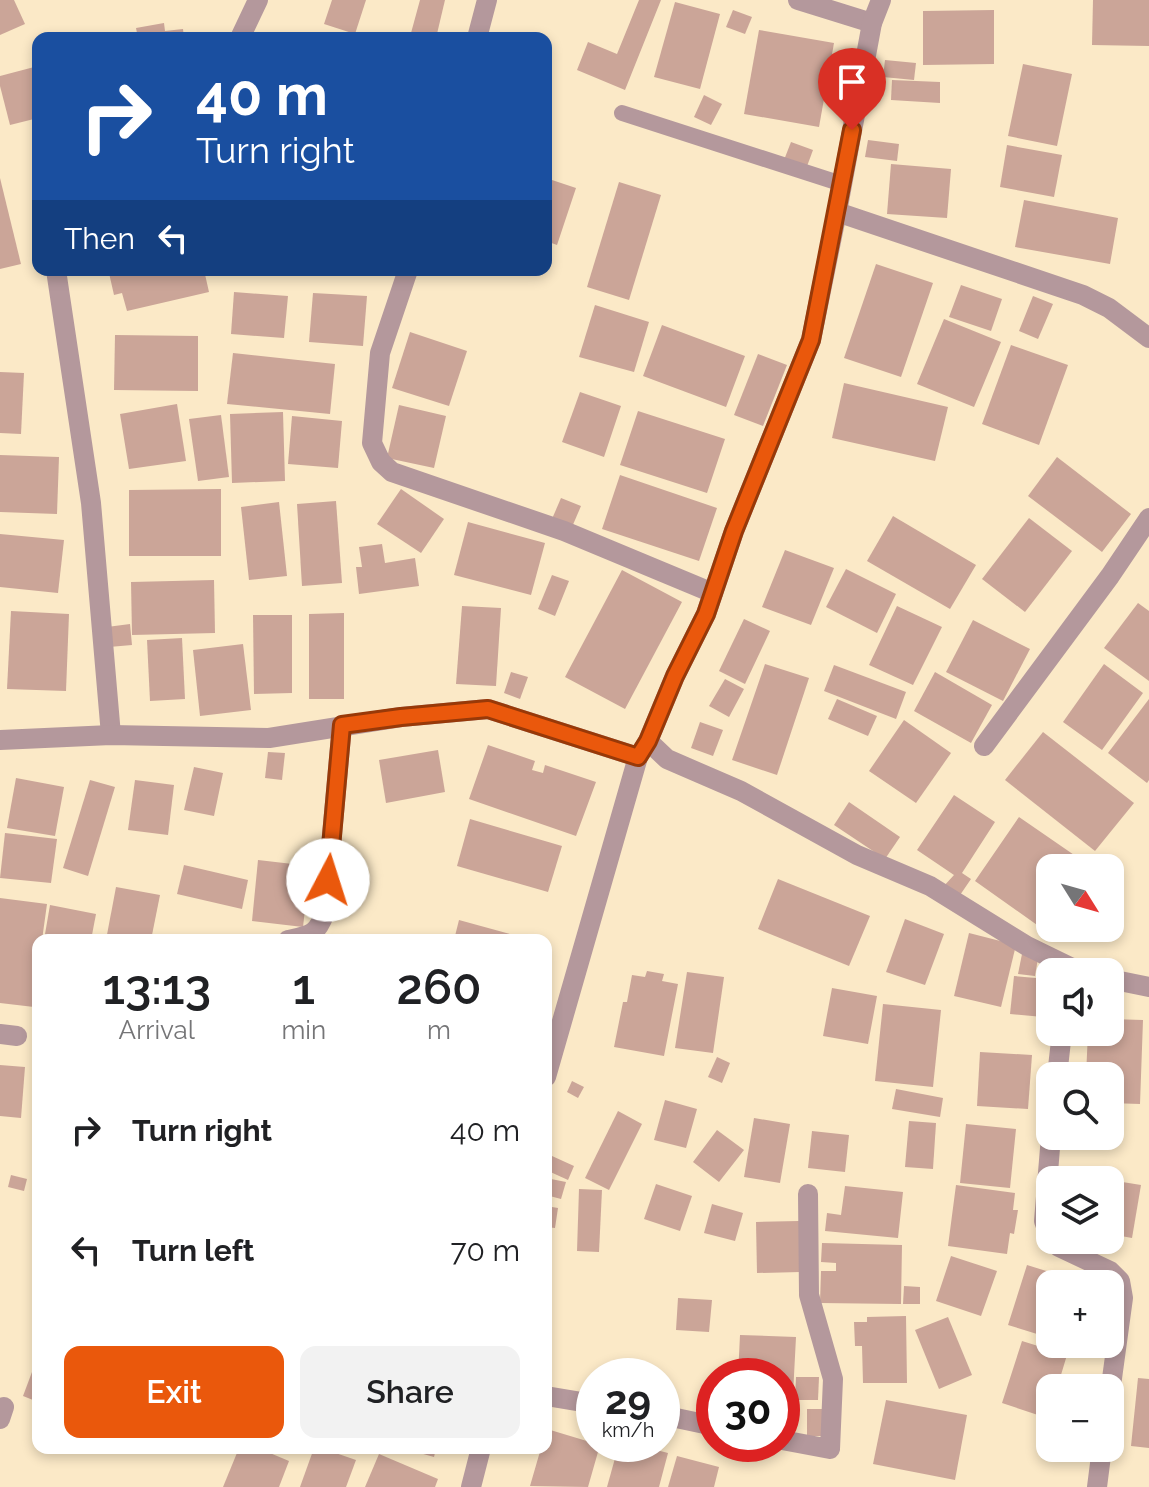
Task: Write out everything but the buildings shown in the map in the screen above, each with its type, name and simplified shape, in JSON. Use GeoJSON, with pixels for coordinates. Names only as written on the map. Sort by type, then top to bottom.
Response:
{"type":"FeatureCollection","features":[{"type":"Feature","properties":{"kind":"street"},"geometry":{"type":"LineString","coordinates":[[243,32],[258,0]]}},
{"type":"Feature","properties":{"kind":"street"},"geometry":{"type":"LineString","coordinates":[[479,32],[487,0]]}},
{"type":"Feature","properties":{"kind":"street"},"geometry":{"type":"LineString","coordinates":[[798,0],[872,23]]}},
{"type":"Feature","properties":{"kind":"street"},"geometry":{"type":"LineString","coordinates":[[552,1057],[643,749],[706,614],[734,531],[811,340],[872,23],[881,0]]}},
{"type":"Feature","properties":{"kind":"street"},"geometry":{"type":"LineString","coordinates":[[837,212],[1083,295],[1109,308],[1149,338]]}},
{"type":"Feature","properties":{"kind":"street"},"geometry":{"type":"LineString","coordinates":[[57,276],[91,503],[111,735]]}},
{"type":"Feature","properties":{"kind":"street"},"geometry":{"type":"LineString","coordinates":[[406,276],[380,353],[372,443],[381,462],[392,472],[564,531],[713,593]]}},
{"type":"Feature","properties":{"kind":"street"},"geometry":{"type":"LineString","coordinates":[[984,746],[1110,576],[1149,518]]}},
{"type":"Feature","properties":{"kind":"street"},"geometry":{"type":"LineString","coordinates":[[0,740],[111,735],[269,738],[401,717],[488,709],[643,749],[741,791],[857,855],[930,886],[1051,958]]}},
{"type":"Feature","properties":{"kind":"street"},"geometry":{"type":"LineString","coordinates":[[312,934],[320,927],[325,912],[342,725]]}},
{"type":"Feature","properties":{"kind":"street"},"geometry":{"type":"LineString","coordinates":[[1124,982],[1149,987]]}},
{"type":"Feature","properties":{"kind":"street"},"geometry":{"type":"LineString","coordinates":[[800,1443],[830,1449],[833,1379],[809,1295],[808,1194]]}},
{"type":"Feature","properties":{"kind":"street"},"geometry":{"type":"LineString","coordinates":[[1074,1254],[1110,1271],[1120,1281],[1123,1298],[1113,1374]]}},
{"type":"Feature","properties":{"kind":"street"},"geometry":{"type":"LineString","coordinates":[[552,1397],[576,1401]]}},
{"type":"Feature","properties":{"kind":"street"},"geometry":{"type":"LineString","coordinates":[[471,1487],[479,1454]]}},
{"type":"Feature","properties":{"kind":"street"},"geometry":{"type":"LineString","coordinates":[[1097,1487],[1100,1462]]}},
{"type":"Feature","properties":{"kind":"lane"},"geometry":{"type":"LineString","coordinates":[[622,113],[842,184]]}},
{"type":"Feature","properties":{"kind":"route"},"geometry":{"type":"LineString","coordinates":[[328,880],[342,725],[488,709],[638,757],[706,614],[734,531],[811,340],[852,130]]}}]}
